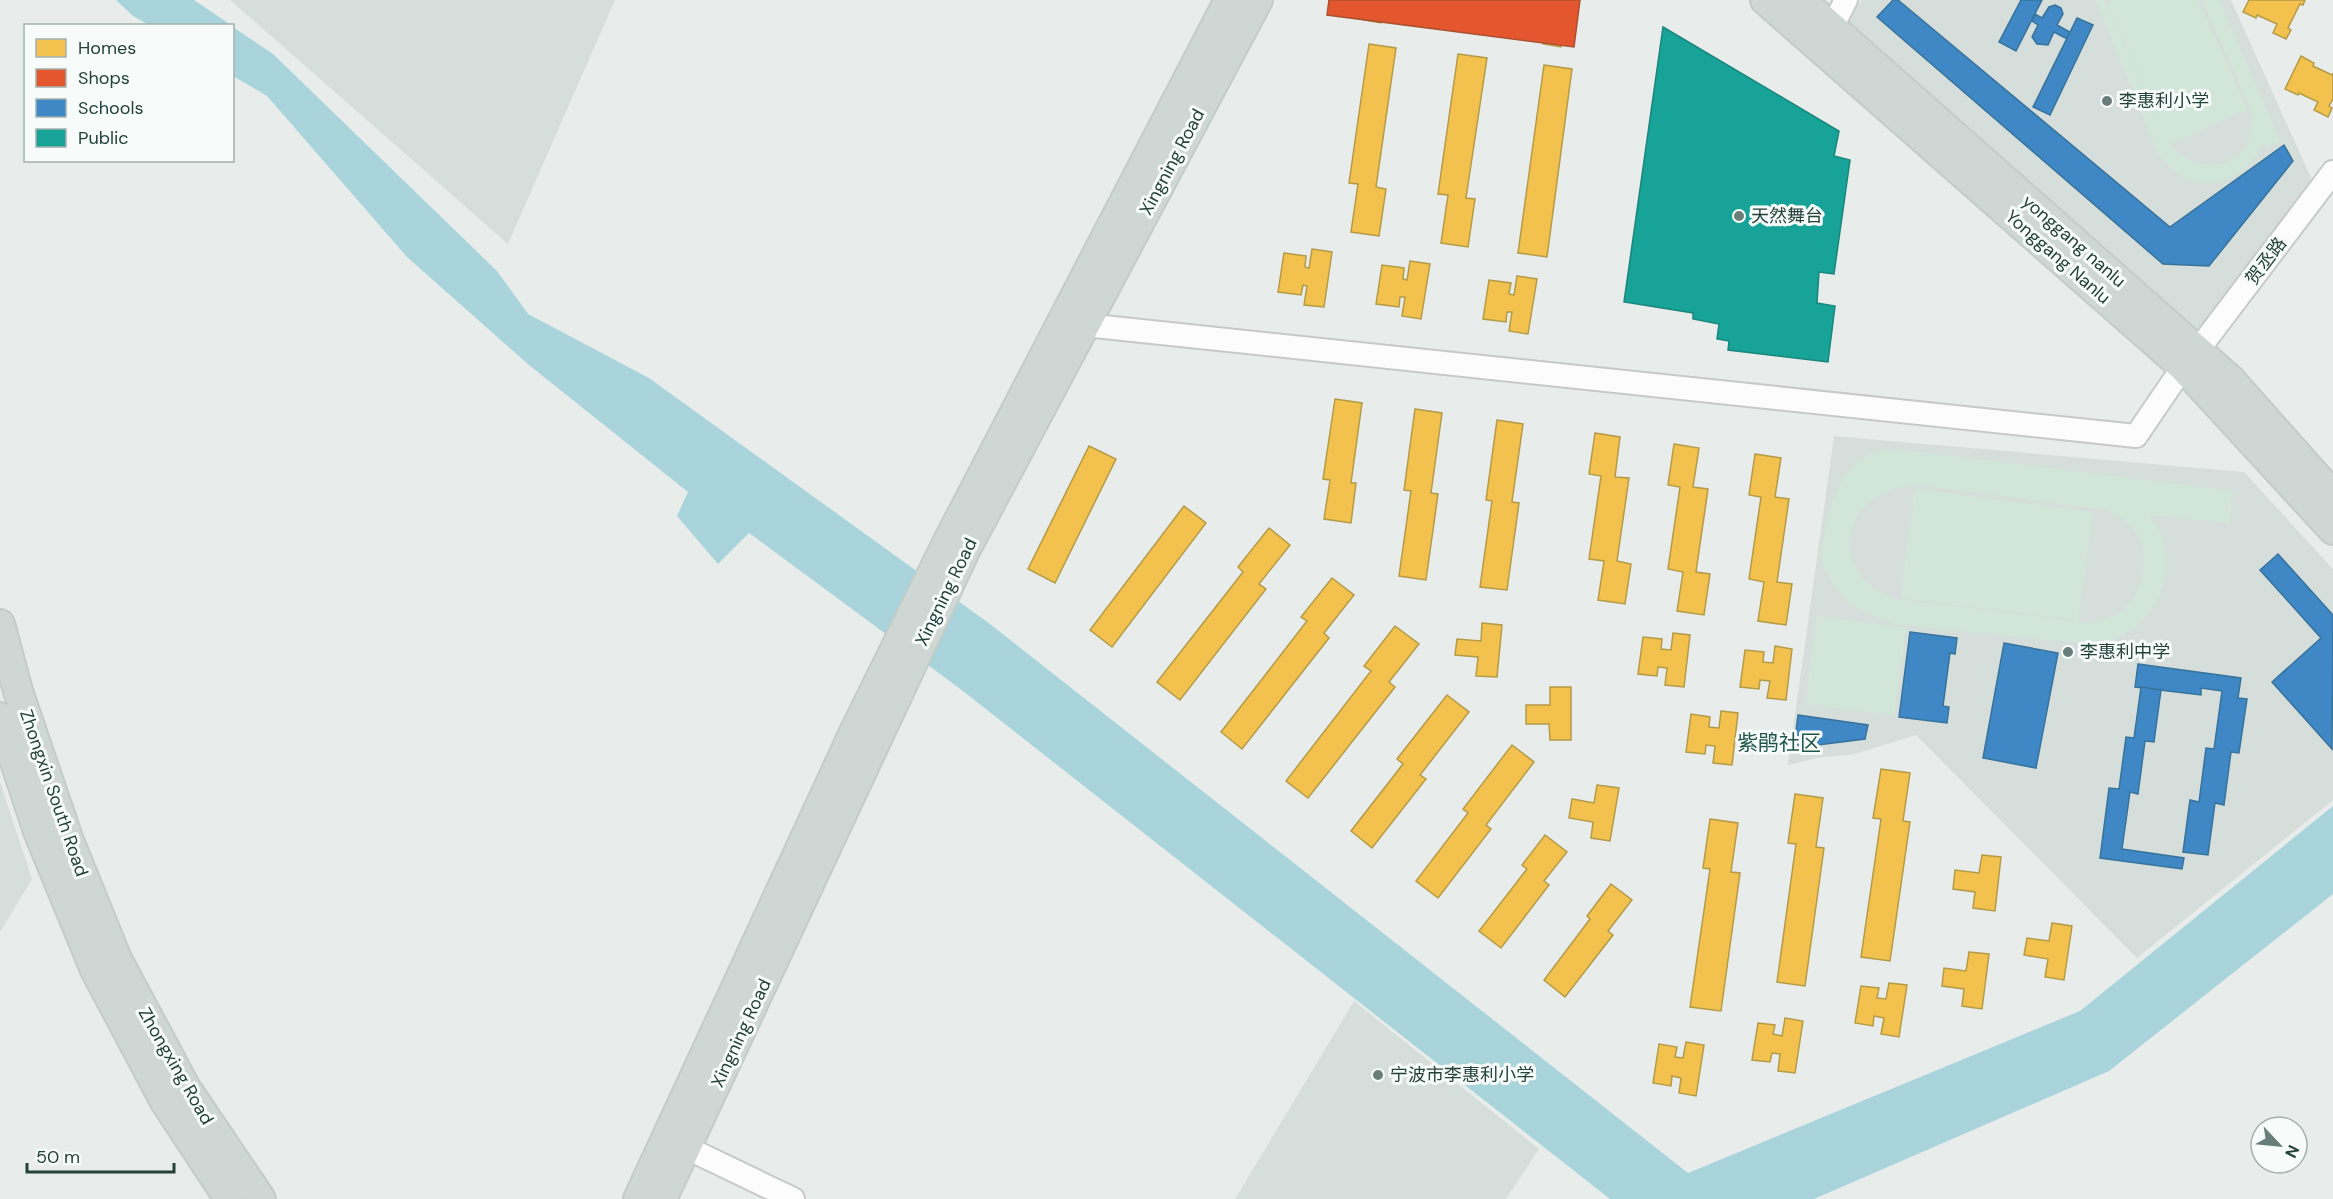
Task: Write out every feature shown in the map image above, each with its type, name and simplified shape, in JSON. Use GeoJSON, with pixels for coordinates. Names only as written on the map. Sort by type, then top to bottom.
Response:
{"type":"FeatureCollection","features":[{"type":"Feature","properties":{"kind":"main road","name":"Xingning Road"},"geometry":{"type":"LineString","coordinates":[[638,1199],[867,734],[956,546],[1229,0]]}},
{"type":"Feature","properties":{"kind":"main road","name":"Xingning Road"},"geometry":{"type":"LineString","coordinates":[[956,546],[1085,325],[1258,0]]}},
{"type":"Feature","properties":{"kind":"main road","name":"Yonggang Nanlu"},"geometry":{"type":"LineString","coordinates":[[1765,0],[2191,359],[2333,531]]}},
{"type":"Feature","properties":{"kind":"main road","name":"yonggang nanlu"},"geometry":{"type":"LineString","coordinates":[[1801,0],[2191,359],[2231,380],[2333,495]]}},
{"type":"Feature","properties":{"kind":"main road","name":"Zhongxin South Road"},"geometry":{"type":"LineString","coordinates":[[0,624],[18,690],[68,838],[106,965]]}},
{"type":"Feature","properties":{"kind":"main road","name":"Zhongxin South Road"},"geometry":{"type":"LineString","coordinates":[[0,717],[39,834],[106,965]]}},
{"type":"Feature","properties":{"kind":"main road","name":"Xingning Road"},"geometry":{"type":"LineString","coordinates":[[662,1199],[687,1148],[867,734]]}},
{"type":"Feature","properties":{"kind":"main road","name":"Zhongxing Road"},"geometry":{"type":"LineString","coordinates":[[106,965],[165,1102],[229,1199]]}},
{"type":"Feature","properties":{"kind":"main road","name":"Zhongxing Road"},"geometry":{"type":"LineString","coordinates":[[106,965],[261,1199]]}},
{"type":"Feature","properties":{"kind":"street"},"geometry":{"type":"LineString","coordinates":[[1832,27],[1846,0]]}},
{"type":"Feature","properties":{"kind":"street","name":"贺丞路"},"geometry":{"type":"LineString","coordinates":[[1085,325],[2136,436],[2191,359],[2333,172]]}},
{"type":"Feature","properties":{"kind":"street"},"geometry":{"type":"LineString","coordinates":[[687,1148],[793,1199]]}},
{"type":"Feature","properties":{"kind":"shaded area"},"geometry":{"type":"Polygon","coordinates":[[[230,0],[615,0],[508,244],[230,0]]]}},
{"type":"Feature","properties":{"kind":"shaded area","name":"李惠利小学"},"geometry":{"type":"Polygon","coordinates":[[[1861,0],[2231,0],[2312,180],[2200,335],[1849,23],[1861,0]]]}},
{"type":"Feature","properties":{"kind":"shaded area","name":"李惠利中学"},"geometry":{"type":"Polygon","coordinates":[[[1834,436],[2244,472],[2333,569],[2333,800],[2137,958],[1916,735],[1855,754],[1817,758],[1788,765],[1834,436]]]}},
{"type":"Feature","properties":{"kind":"shaded area"},"geometry":{"type":"Polygon","coordinates":[[[0,782],[32,879],[0,932],[0,782]]]}},
{"type":"Feature","properties":{"kind":"shaded area","name":"宁波市李惠利小学"},"geometry":{"type":"Polygon","coordinates":[[[1354,1001],[1539,1149],[1506,1199],[1235,1199],[1354,1001]]]}},
{"type":"Feature","properties":{"kind":"green space"},"geometry":{"type":"Polygon","coordinates":[[[2096,0],[2104,0],[2172,147],[2186,158],[2201,164],[2215,165],[2228,161],[2239,153],[2248,142],[2252,127],[2251,109],[2202,0],[2219,0],[2280,141],[2266,148],[2263,142],[2254,159],[2242,171],[2228,179],[2213,183],[2198,182],[2183,177],[2169,167],[2157,152],[2096,0]]]}},
{"type":"Feature","properties":{"kind":"green space"},"geometry":{"type":"Polygon","coordinates":[[[2113,0],[2198,0],[2247,109],[2171,144],[2107,3],[2113,0]]]}},
{"type":"Feature","properties":{"kind":"green space"},"geometry":{"type":"Polygon","coordinates":[[[1895,449],[2232,491],[2230,523],[2149,515],[2163,539],[2166,555],[2166,571],[2162,587],[2148,614],[2137,626],[2109,642],[2108,646],[1893,624],[1852,605],[1834,586],[1822,565],[1822,545],[1829,511],[1841,482],[1859,460],[1880,450],[1895,449]],[[1918,485],[1892,489],[1872,500],[1858,515],[1851,533],[1850,552],[1857,570],[1872,586],[1895,599],[2090,623],[2114,615],[2130,603],[2141,582],[2144,570],[2142,545],[2138,535],[2125,520],[2107,510],[1918,485]]]}},
{"type":"Feature","properties":{"kind":"green space"},"geometry":{"type":"Polygon","coordinates":[[[1915,489],[2093,512],[2078,620],[1901,598],[1915,489]]]}},
{"type":"Feature","properties":{"kind":"green space"},"geometry":{"type":"Polygon","coordinates":[[[1817,616],[1906,628],[1894,715],[1806,704],[1817,616]]]}},
{"type":"Feature","properties":{"kind":"water"},"geometry":{"type":"Polygon","coordinates":[[[116,0],[194,0],[230,24],[147,24],[133,16],[116,0]]]}},
{"type":"Feature","properties":{"kind":"water"},"geometry":{"type":"Polygon","coordinates":[[[234,28],[273,54],[497,271],[528,314],[649,378],[990,624],[1688,1173],[2080,1011],[2333,806],[2333,894],[2109,1071],[1814,1199],[1610,1199],[959,688],[749,533],[718,564],[677,516],[688,492],[529,365],[407,257],[267,96],[234,77],[234,28]]]}},
{"type":"Feature","properties":{"kind":"building: Homes"},"geometry":{"type":"Polygon","coordinates":[[[1338,0],[1385,0],[1381,23],[1364,20],[1366,4],[1358,3],[1356,12],[1337,9],[1338,0]]]}},
{"type":"Feature","properties":{"kind":"building: Homes"},"geometry":{"type":"Polygon","coordinates":[[[1521,0],[1540,0],[1539,7],[1547,8],[1548,0],[1568,0],[1561,47],[1543,44],[1546,28],[1537,27],[1536,36],[1516,33],[1521,0]]]}},
{"type":"Feature","properties":{"kind":"building: Homes"},"geometry":{"type":"Polygon","coordinates":[[[2249,0],[2305,0],[2303,5],[2300,4],[2288,28],[2291,30],[2286,39],[2273,33],[2277,24],[2257,15],[2256,18],[2243,12],[2249,0]]]}},
{"type":"Feature","properties":{"kind":"building: Homes"},"geometry":{"type":"Polygon","coordinates":[[[1369,44],[1396,48],[1376,187],[1386,189],[1379,236],[1351,232],[1358,184],[1349,183],[1369,44]]]}},
{"type":"Feature","properties":{"kind":"building: Homes"},"geometry":{"type":"Polygon","coordinates":[[[1458,54],[1487,58],[1466,198],[1475,199],[1468,247],[1441,243],[1448,195],[1438,194],[1458,54]]]}},
{"type":"Feature","properties":{"kind":"building: Homes"},"geometry":{"type":"Polygon","coordinates":[[[2301,56],[2314,63],[2313,66],[2332,75],[2333,73],[2333,99],[2329,106],[2332,108],[2328,117],[2314,110],[2318,102],[2285,89],[2301,56]]]}},
{"type":"Feature","properties":{"kind":"building: Homes"},"geometry":{"type":"Polygon","coordinates":[[[1544,65],[1572,69],[1547,257],[1518,253],[1544,65]]]}},
{"type":"Feature","properties":{"kind":"building: Homes"},"geometry":{"type":"Polygon","coordinates":[[[1312,249],[1332,252],[1324,307],[1304,305],[1307,286],[1303,285],[1301,295],[1278,292],[1284,253],[1306,256],[1305,267],[1309,268],[1312,249]]]}},
{"type":"Feature","properties":{"kind":"building: Homes"},"geometry":{"type":"Polygon","coordinates":[[[1410,261],[1430,264],[1421,319],[1402,316],[1405,297],[1400,297],[1399,307],[1376,304],[1382,265],[1404,268],[1403,279],[1407,280],[1410,261]]]}},
{"type":"Feature","properties":{"kind":"building: Homes"},"geometry":{"type":"Polygon","coordinates":[[[1517,276],[1537,279],[1528,334],[1509,331],[1512,312],[1507,312],[1506,322],[1483,319],[1489,280],[1511,283],[1509,294],[1514,295],[1517,276]]]}},
{"type":"Feature","properties":{"kind":"building: Homes"},"geometry":{"type":"Polygon","coordinates":[[[1335,399],[1362,403],[1351,483],[1356,483],[1351,523],[1324,519],[1330,480],[1323,479],[1335,399]]]}},
{"type":"Feature","properties":{"kind":"building: Homes"},"geometry":{"type":"Polygon","coordinates":[[[1415,409],[1442,413],[1431,493],[1438,494],[1426,580],[1399,576],[1411,491],[1404,490],[1415,409]]]}},
{"type":"Feature","properties":{"kind":"building: Homes"},"geometry":{"type":"Polygon","coordinates":[[[1497,420],[1523,424],[1512,502],[1519,503],[1507,590],[1480,587],[1492,501],[1486,500],[1497,420]]]}},
{"type":"Feature","properties":{"kind":"building: Homes"},"geometry":{"type":"Polygon","coordinates":[[[1595,433],[1620,437],[1615,477],[1629,478],[1617,561],[1631,564],[1625,604],[1598,600],[1604,561],[1589,559],[1601,476],[1589,474],[1595,433]]]}},
{"type":"Feature","properties":{"kind":"building: Homes"},"geometry":{"type":"Polygon","coordinates":[[[1674,444],[1699,448],[1693,487],[1708,489],[1696,572],[1710,574],[1704,615],[1677,611],[1683,572],[1668,569],[1680,487],[1668,485],[1674,444]]]}},
{"type":"Feature","properties":{"kind":"building: Homes"},"geometry":{"type":"Polygon","coordinates":[[[1089,446],[1116,459],[1055,583],[1028,569],[1089,446]]]}},
{"type":"Feature","properties":{"kind":"building: Homes"},"geometry":{"type":"Polygon","coordinates":[[[1755,454],[1781,458],[1775,497],[1789,499],[1777,582],[1792,584],[1786,625],[1758,621],[1764,582],[1749,579],[1761,497],[1749,495],[1755,454]]]}},
{"type":"Feature","properties":{"kind":"building: Homes"},"geometry":{"type":"Polygon","coordinates":[[[1184,506],[1206,523],[1112,647],[1090,630],[1184,506]]]}},
{"type":"Feature","properties":{"kind":"building: Homes"},"geometry":{"type":"Polygon","coordinates":[[[1269,528],[1290,545],[1259,584],[1266,589],[1180,700],[1157,682],[1243,572],[1238,567],[1269,528]]]}},
{"type":"Feature","properties":{"kind":"building: Homes"},"geometry":{"type":"Polygon","coordinates":[[[1332,578],[1354,595],[1324,633],[1329,638],[1242,749],[1221,732],[1307,621],[1301,617],[1332,578]]]}},
{"type":"Feature","properties":{"kind":"building: Homes"},"geometry":{"type":"Polygon","coordinates":[[[1482,623],[1502,625],[1497,677],[1476,676],[1478,657],[1455,655],[1457,639],[1481,641],[1482,623]]]}},
{"type":"Feature","properties":{"kind":"building: Homes"},"geometry":{"type":"Polygon","coordinates":[[[1395,626],[1419,644],[1389,682],[1395,687],[1308,798],[1286,781],[1371,671],[1364,666],[1395,626]]]}},
{"type":"Feature","properties":{"kind":"building: Homes"},"geometry":{"type":"Polygon","coordinates":[[[1673,633],[1690,635],[1684,687],[1665,685],[1667,668],[1658,667],[1657,676],[1638,674],[1643,637],[1662,639],[1661,649],[1671,650],[1673,633]]]}},
{"type":"Feature","properties":{"kind":"building: Homes"},"geometry":{"type":"Polygon","coordinates":[[[1775,646],[1792,649],[1786,700],[1767,698],[1770,681],[1760,680],[1759,689],[1740,687],[1745,650],[1764,652],[1763,662],[1773,663],[1775,646]]]}},
{"type":"Feature","properties":{"kind":"building: Homes"},"geometry":{"type":"Polygon","coordinates":[[[1550,687],[1571,687],[1571,740],[1550,740],[1549,724],[1526,724],[1526,705],[1550,705],[1550,687]]]}},
{"type":"Feature","properties":{"kind":"building: Homes"},"geometry":{"type":"Polygon","coordinates":[[[1447,695],[1469,712],[1420,775],[1426,779],[1372,848],[1351,831],[1403,764],[1397,759],[1447,695]]]}},
{"type":"Feature","properties":{"kind":"building: Homes"},"geometry":{"type":"Polygon","coordinates":[[[1721,711],[1738,713],[1732,765],[1713,763],[1715,746],[1706,745],[1705,754],[1686,752],[1691,714],[1710,717],[1709,727],[1719,728],[1721,711]]]}},
{"type":"Feature","properties":{"kind":"building: Homes"},"geometry":{"type":"Polygon","coordinates":[[[1512,745],[1534,762],[1486,825],[1491,829],[1438,898],[1416,881],[1468,813],[1463,809],[1512,745]]]}},
{"type":"Feature","properties":{"kind":"building: Homes"},"geometry":{"type":"Polygon","coordinates":[[[1881,769],[1910,773],[1903,821],[1910,822],[1890,961],[1861,957],[1881,819],[1873,818],[1881,769]]]}},
{"type":"Feature","properties":{"kind":"building: Homes"},"geometry":{"type":"Polygon","coordinates":[[[1597,785],[1619,788],[1610,841],[1591,838],[1593,822],[1569,818],[1572,799],[1594,803],[1597,785]]]}},
{"type":"Feature","properties":{"kind":"building: Homes"},"geometry":{"type":"Polygon","coordinates":[[[1795,794],[1823,798],[1816,847],[1824,848],[1805,986],[1777,982],[1796,844],[1788,843],[1795,794]]]}},
{"type":"Feature","properties":{"kind":"building: Homes"},"geometry":{"type":"Polygon","coordinates":[[[1710,819],[1738,823],[1731,872],[1740,873],[1721,1011],[1690,1007],[1710,869],[1703,868],[1710,819]]]}},
{"type":"Feature","properties":{"kind":"building: Homes"},"geometry":{"type":"Polygon","coordinates":[[[1545,835],[1567,852],[1544,881],[1549,885],[1501,948],[1479,931],[1527,869],[1522,865],[1545,835]]]}},
{"type":"Feature","properties":{"kind":"building: Homes"},"geometry":{"type":"Polygon","coordinates":[[[1982,855],[2001,857],[1995,911],[1973,908],[1975,892],[1953,889],[1955,870],[1979,873],[1982,855]]]}},
{"type":"Feature","properties":{"kind":"building: Homes"},"geometry":{"type":"Polygon","coordinates":[[[1611,884],[1632,900],[1608,931],[1613,935],[1565,997],[1544,980],[1590,919],[1587,916],[1611,884]]]}},
{"type":"Feature","properties":{"kind":"building: Homes"},"geometry":{"type":"Polygon","coordinates":[[[2052,923],[2072,926],[2064,980],[2045,977],[2048,959],[2024,955],[2027,938],[2049,941],[2052,923]]]}},
{"type":"Feature","properties":{"kind":"building: Homes"},"geometry":{"type":"Polygon","coordinates":[[[1969,952],[1989,954],[1982,1009],[1962,1006],[1964,989],[1942,986],[1944,968],[1966,971],[1969,952]]]}},
{"type":"Feature","properties":{"kind":"building: Homes"},"geometry":{"type":"Polygon","coordinates":[[[1889,983],[1907,985],[1899,1037],[1881,1034],[1884,1018],[1874,1016],[1873,1026],[1855,1023],[1861,986],[1879,988],[1877,998],[1886,999],[1889,983]]]}},
{"type":"Feature","properties":{"kind":"building: Homes"},"geometry":{"type":"Polygon","coordinates":[[[1785,1018],[1803,1021],[1795,1073],[1778,1071],[1780,1054],[1772,1053],[1770,1062],[1752,1060],[1758,1023],[1775,1025],[1773,1034],[1782,1036],[1785,1018]]]}},
{"type":"Feature","properties":{"kind":"building: Homes"},"geometry":{"type":"Polygon","coordinates":[[[1686,1042],[1704,1045],[1696,1096],[1679,1093],[1681,1078],[1672,1076],[1671,1086],[1653,1083],[1659,1044],[1677,1047],[1675,1057],[1683,1058],[1686,1042]]]}},
{"type":"Feature","properties":{"kind":"building: Shops"},"geometry":{"type":"Polygon","coordinates":[[[1329,0],[1580,0],[1574,47],[1327,15],[1329,0]]]}},
{"type":"Feature","properties":{"kind":"building: Schools"},"geometry":{"type":"Polygon","coordinates":[[[1893,0],[1898,0],[2170,227],[2284,145],[2293,161],[2209,266],[2163,264],[1877,17],[1893,0]]]}},
{"type":"Feature","properties":{"kind":"building: Schools"},"geometry":{"type":"Polygon","coordinates":[[[2021,0],[2042,0],[2016,51],[1999,42],[2021,0]]]}},
{"type":"Feature","properties":{"kind":"building: Schools"},"geometry":{"type":"Polygon","coordinates":[[[2055,5],[2061,8],[2063,14],[2057,25],[2070,32],[2067,39],[2054,32],[2048,45],[2037,44],[2032,37],[2038,25],[2032,21],[2035,14],[2042,18],[2049,7],[2055,5]]]}},
{"type":"Feature","properties":{"kind":"building: Schools"},"geometry":{"type":"Polygon","coordinates":[[[2077,18],[2093,25],[2050,115],[2033,107],[2077,18]]]}},
{"type":"Feature","properties":{"kind":"building: Schools"},"geometry":{"type":"Polygon","coordinates":[[[2278,554],[2333,615],[2332,749],[2272,682],[2321,638],[2260,570],[2278,554]]]}},
{"type":"Feature","properties":{"kind":"building: Schools"},"geometry":{"type":"Polygon","coordinates":[[[1910,632],[1957,638],[1955,654],[1950,653],[1943,706],[1949,707],[1947,723],[1899,717],[1910,632]]]}},
{"type":"Feature","properties":{"kind":"building: Schools"},"geometry":{"type":"Polygon","coordinates":[[[2004,643],[2058,653],[2036,768],[1983,758],[2004,643]]]}},
{"type":"Feature","properties":{"kind":"building: Schools"},"geometry":{"type":"Polygon","coordinates":[[[2138,664],[2241,678],[2238,698],[2247,699],[2239,753],[2231,752],[2224,805],[2215,803],[2208,855],[2183,852],[2190,800],[2199,802],[2206,748],[2214,749],[2222,691],[2201,688],[2201,695],[2135,687],[2138,664]]]}},
{"type":"Feature","properties":{"kind":"building: Schools"},"geometry":{"type":"Polygon","coordinates":[[[2141,687],[2161,690],[2154,742],[2145,741],[2138,794],[2130,792],[2122,849],[2184,858],[2182,869],[2100,858],[2109,788],[2119,789],[2126,737],[2134,738],[2141,687]]]}},
{"type":"Feature","properties":{"kind":"building: Schools"},"geometry":{"type":"Polygon","coordinates":[[[1798,715],[1868,725],[1865,739],[1794,748],[1798,715]]]}},
{"type":"Feature","properties":{"kind":"building: Public","name":"天然舞台"},"geometry":{"type":"Polygon","coordinates":[[[1663,27],[1839,131],[1834,156],[1850,160],[1834,274],[1819,272],[1817,303],[1835,306],[1828,362],[1728,350],[1729,341],[1717,339],[1719,324],[1693,319],[1693,313],[1624,302],[1663,27]]]}},
{"type":"Feature","properties":{"kind":"place","name":"李惠利小学"},"geometry":{"type":"Point","coordinates":[2107,101]}},
{"type":"Feature","properties":{"kind":"place","name":"天然舞台"},"geometry":{"type":"Point","coordinates":[1739,216]}},
{"type":"Feature","properties":{"kind":"place","name":"李惠利中学"},"geometry":{"type":"Point","coordinates":[2068,652]}},
{"type":"Feature","properties":{"kind":"place","name":"宁波市李惠利小学"},"geometry":{"type":"Point","coordinates":[1378,1075]}},
{"type":"Feature","properties":{"kind":"district","name":"紫鹃社区"},"geometry":{"type":"Point","coordinates":[1779,743]}}]}
